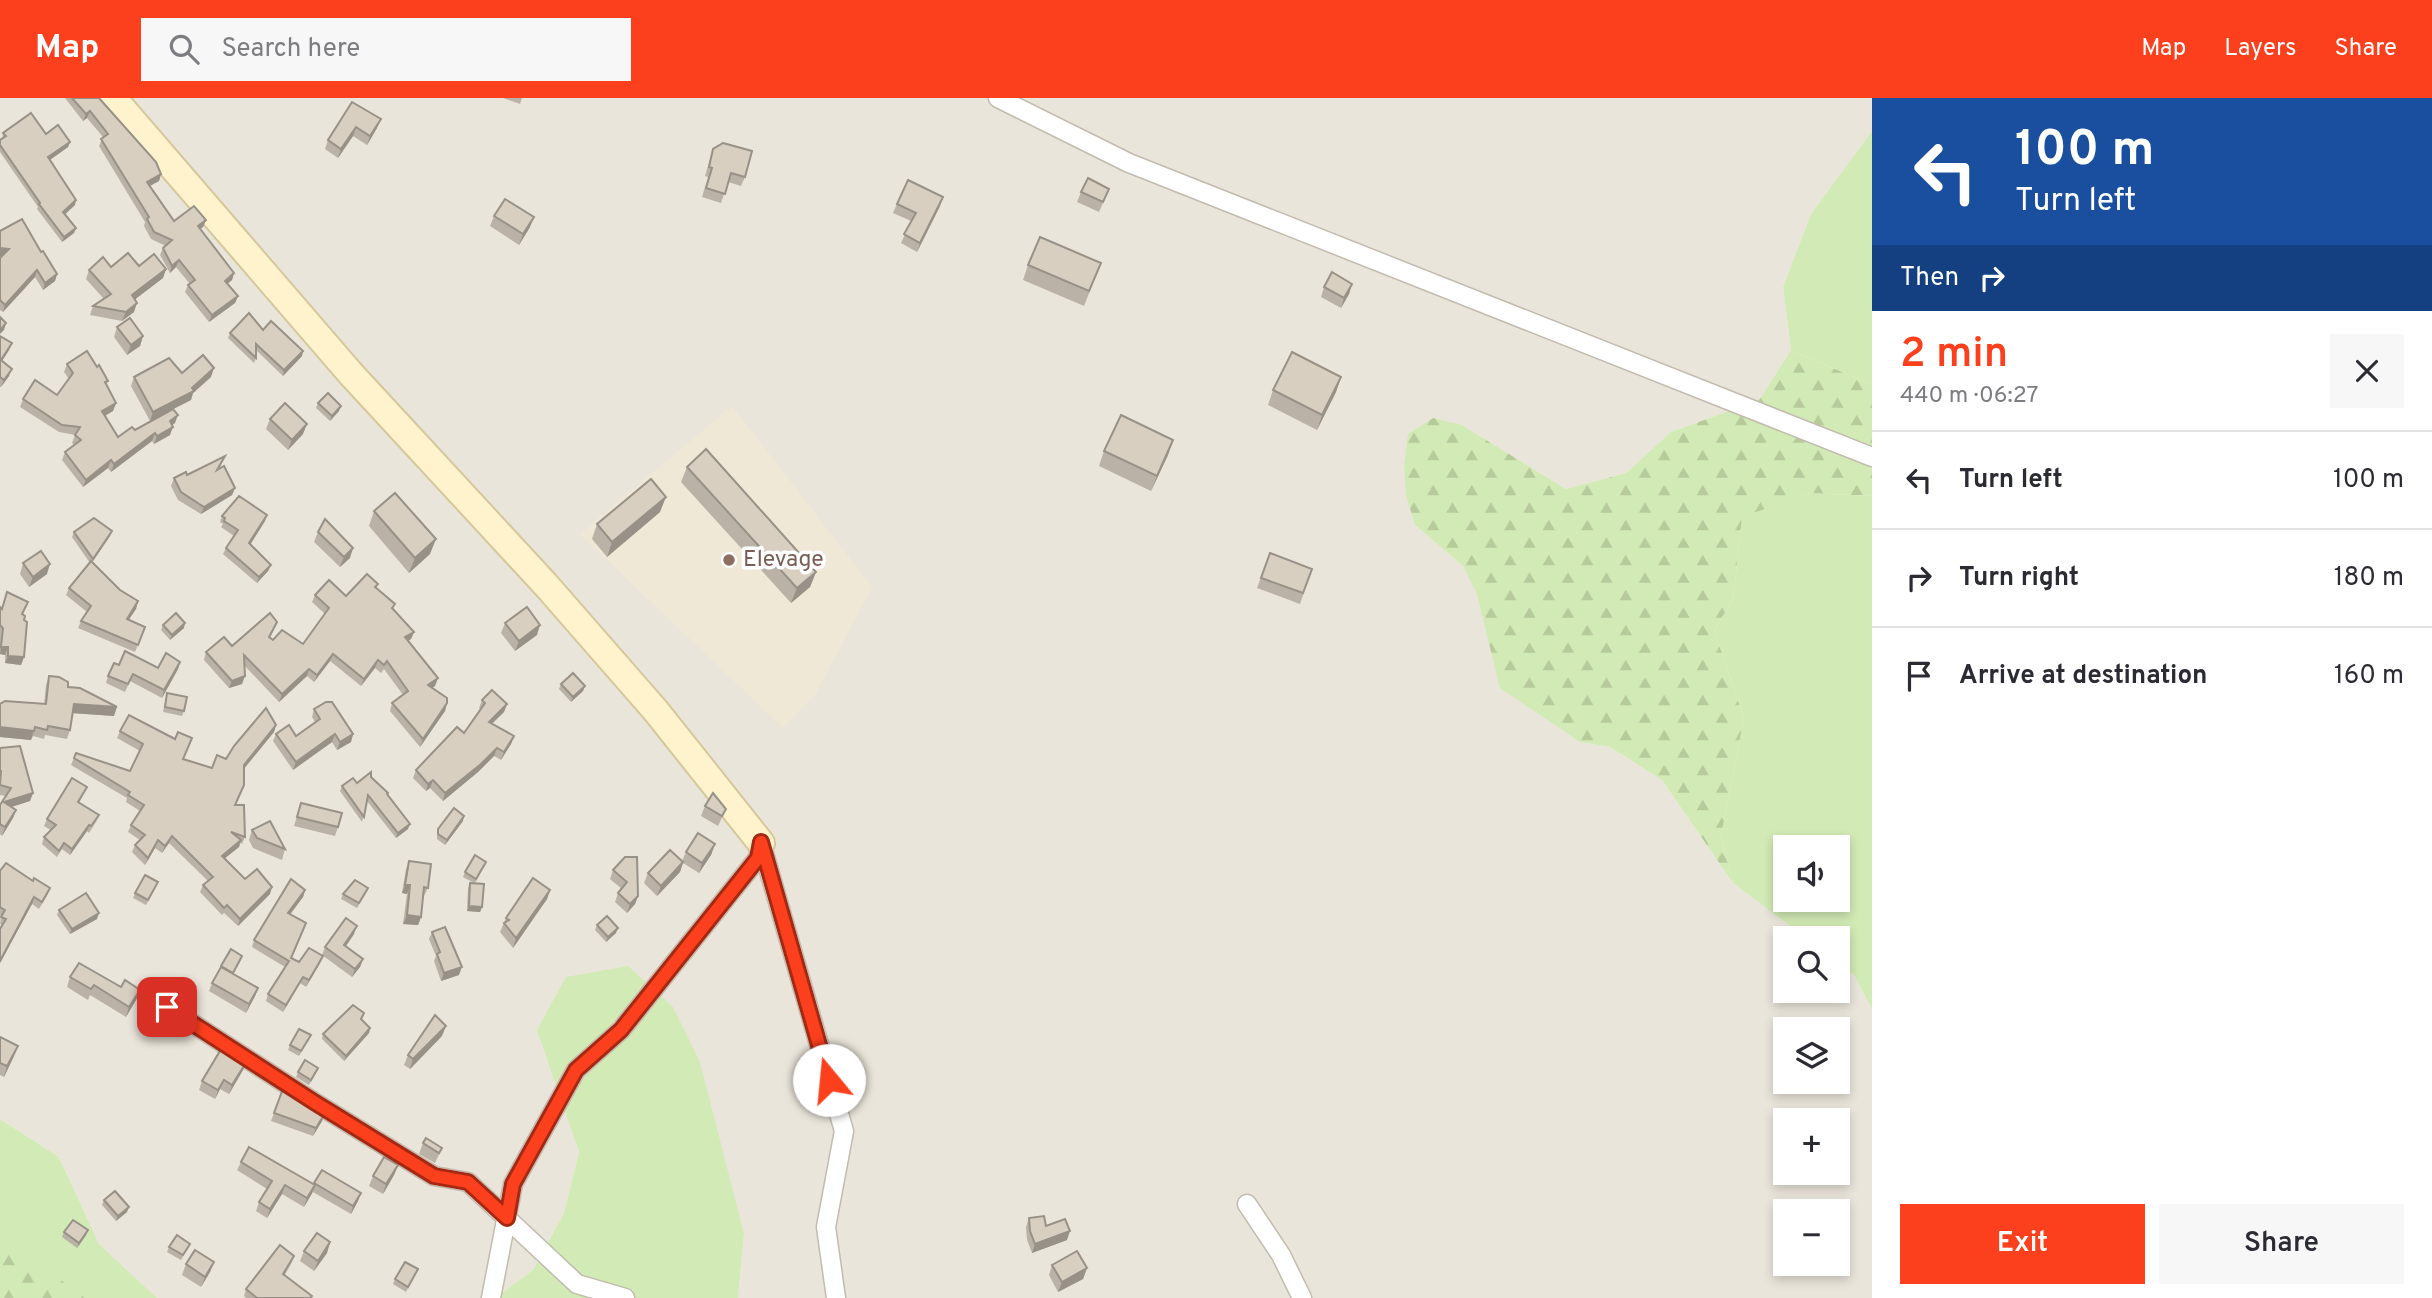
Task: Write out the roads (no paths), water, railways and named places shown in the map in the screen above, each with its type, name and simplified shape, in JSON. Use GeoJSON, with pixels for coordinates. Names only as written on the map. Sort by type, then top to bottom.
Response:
{"type":"FeatureCollection","features":[{"type":"Feature","properties":{"kind":"street"},"geometry":{"type":"LineString","coordinates":[[113,98],[351,374],[546,585],[656,711],[761,842],[844,1131],[826,1227],[836,1298]]}},
{"type":"Feature","properties":{"kind":"street"},"geometry":{"type":"LineString","coordinates":[[998,98],[1129,163],[1872,457]]}},
{"type":"Feature","properties":{"kind":"street"},"geometry":{"type":"LineString","coordinates":[[491,1298],[513,1184],[576,1070],[621,1030],[758,858],[761,842]]}},
{"type":"Feature","properties":{"kind":"street"},"geometry":{"type":"LineString","coordinates":[[167,1007],[302,1095],[434,1176],[468,1182],[577,1284],[625,1298]]}},
{"type":"Feature","properties":{"kind":"street"},"geometry":{"type":"LineString","coordinates":[[1247,1204],[1281,1255],[1302,1298]]}},
{"type":"Feature","properties":{"kind":"place","name":"Elevage"},"geometry":{"type":"Point","coordinates":[729,560]}}]}
